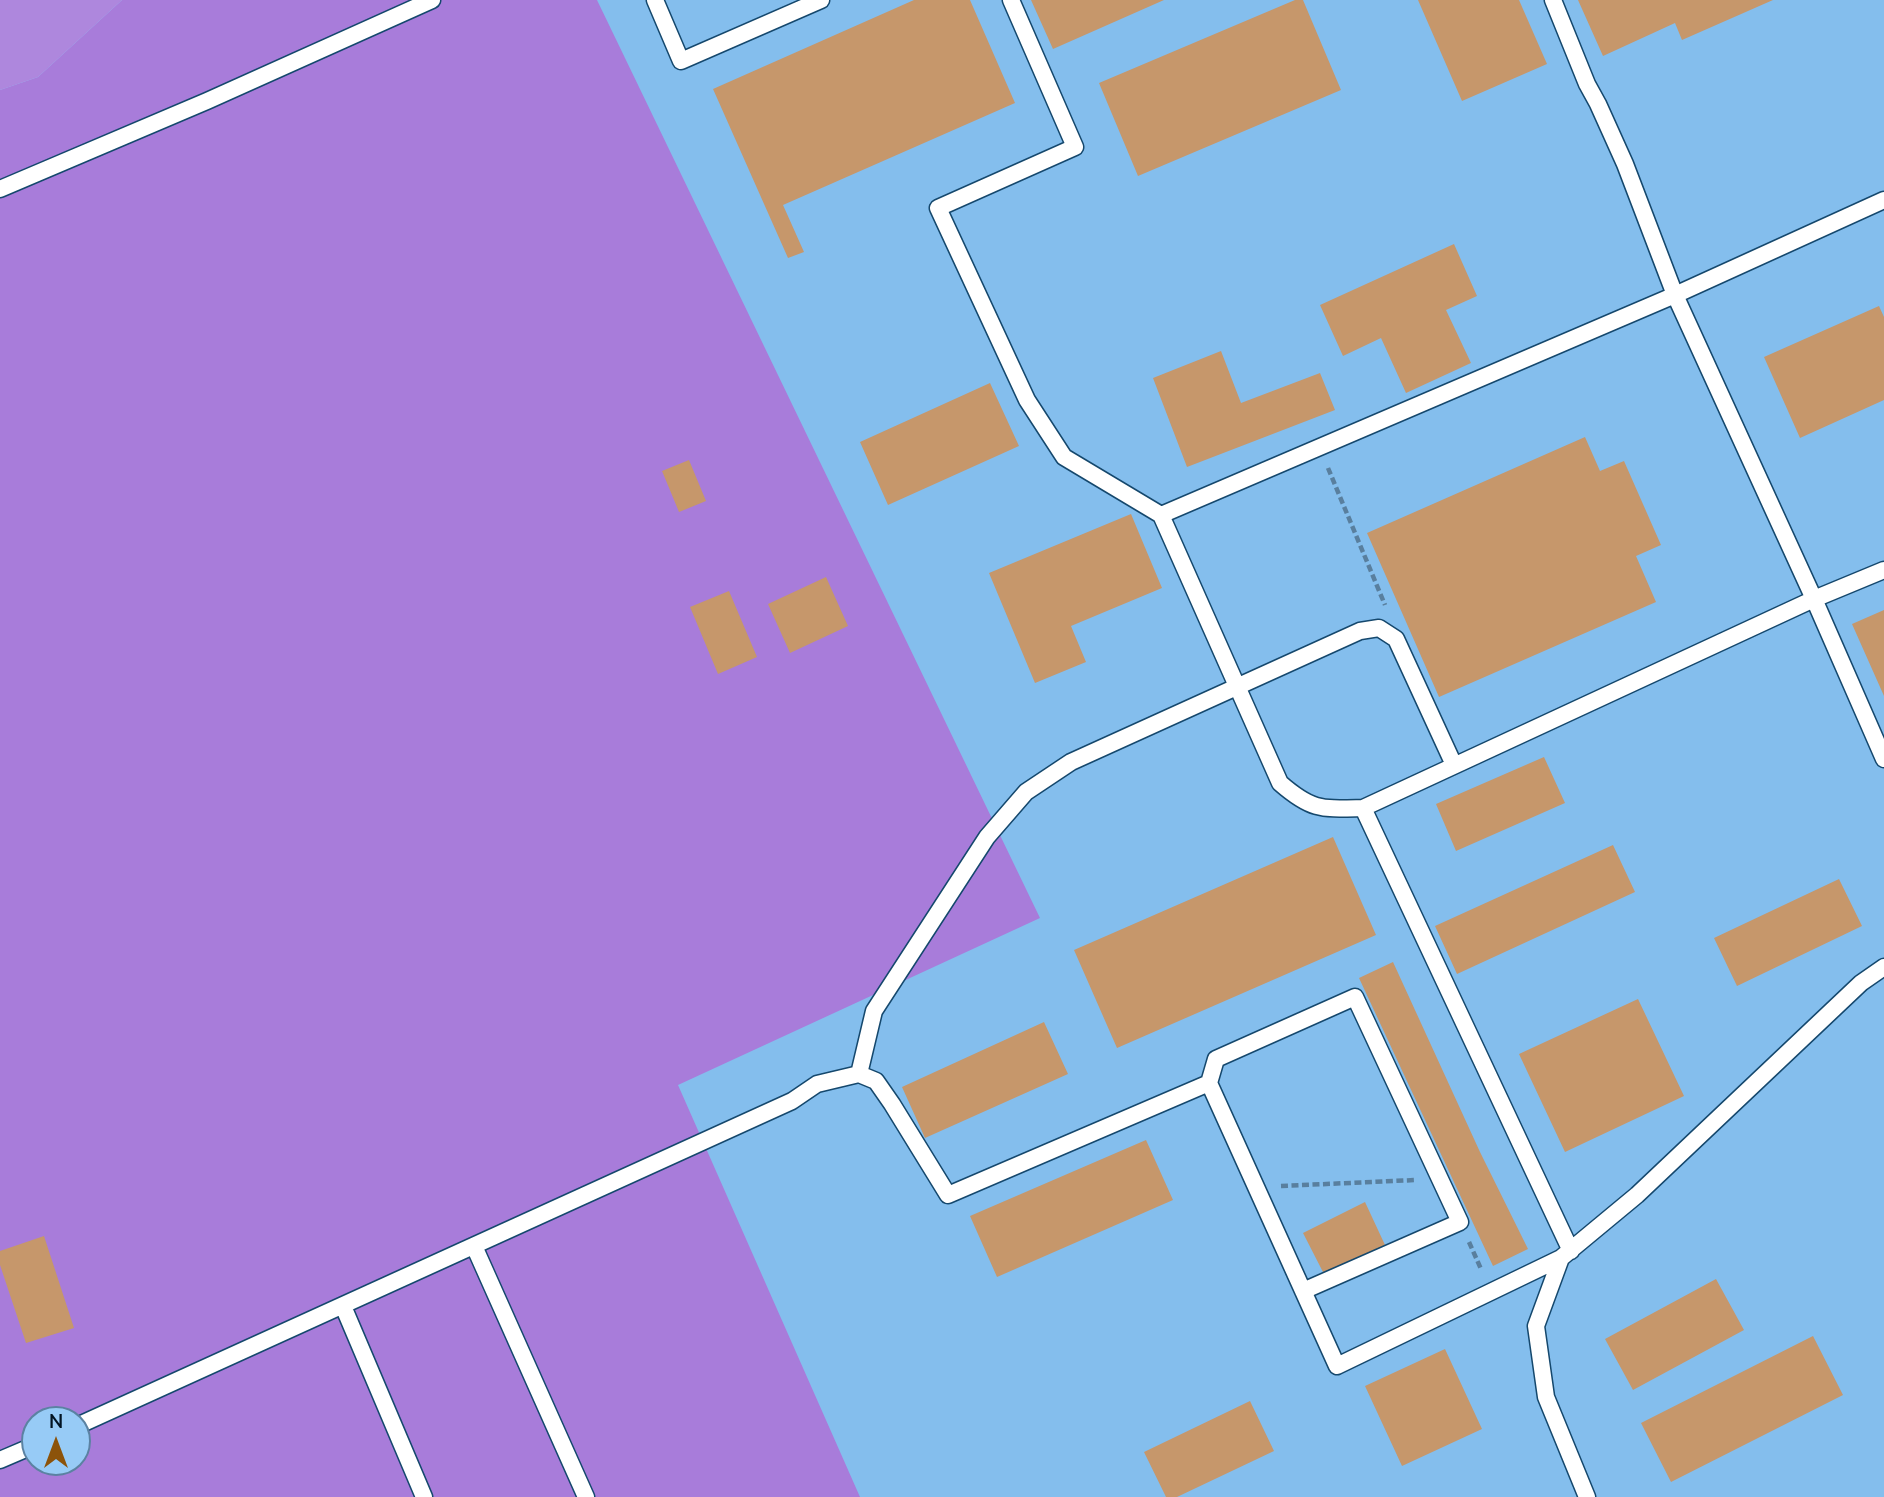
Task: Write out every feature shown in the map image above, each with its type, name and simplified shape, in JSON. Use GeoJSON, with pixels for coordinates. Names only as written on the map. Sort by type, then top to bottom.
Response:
{"type":"FeatureCollection","features":[{"type":"Feature","properties":{"kind":"lane"},"geometry":{"type":"LineString","coordinates":[[0,189],[432,0]]}},
{"type":"Feature","properties":{"kind":"lane"},"geometry":{"type":"LineString","coordinates":[[655,0],[681,61],[821,0]]}},
{"type":"Feature","properties":{"kind":"lane"},"geometry":{"type":"LineString","coordinates":[[1012,0],[1075,147],[938,208],[1027,400],[1064,457],[1161,515],[1280,783],[1300,800],[1325,809],[1363,808],[1814,599],[1884,570]]}},
{"type":"Feature","properties":{"kind":"lane"},"geometry":{"type":"LineString","coordinates":[[1553,0],[1587,84],[1625,164],[1675,295],[1884,759]]}},
{"type":"Feature","properties":{"kind":"lane"},"geometry":{"type":"LineString","coordinates":[[1161,515],[1675,295],[1884,200]]}},
{"type":"Feature","properties":{"kind":"lane"},"geometry":{"type":"LineString","coordinates":[[859,1074],[874,1011],[987,837],[1026,792],[1070,762],[1360,631],[1379,628],[1396,639],[1454,765]]}},
{"type":"Feature","properties":{"kind":"lane"},"geometry":{"type":"LineString","coordinates":[[1363,808],[1566,1254],[1536,1326],[1546,1397],[1587,1497]]}},
{"type":"Feature","properties":{"kind":"lane"},"geometry":{"type":"LineString","coordinates":[[1303,1291],[1460,1222],[1355,997],[1216,1059],[1209,1083],[1303,1291],[1337,1366],[1566,1254],[1637,1195],[1861,983],[1884,967]]}},
{"type":"Feature","properties":{"kind":"lane"},"geometry":{"type":"LineString","coordinates":[[91,1420],[793,1101],[817,1084],[859,1074],[876,1081],[948,1195],[1209,1083]]}},
{"type":"Feature","properties":{"kind":"lane"},"geometry":{"type":"LineString","coordinates":[[474,1246],[586,1497]]}},
{"type":"Feature","properties":{"kind":"lane"},"geometry":{"type":"LineString","coordinates":[[343,1306],[424,1497]]}},
{"type":"Feature","properties":{"kind":"lane"},"geometry":{"type":"LineString","coordinates":[[0,1460],[21,1451]]}},
{"type":"Feature","properties":{"kind":"path"},"geometry":{"type":"LineString","coordinates":[[1320,447],[1385,603],[1379,628]]}},
{"type":"Feature","properties":{"kind":"path"},"geometry":{"type":"LineString","coordinates":[[1256,1187],[1440,1178]]}},
{"type":"Feature","properties":{"kind":"shaded area"},"geometry":{"type":"Polygon","coordinates":[[[0,0],[122,0],[38,77],[0,90],[0,0]]]}},
{"type":"Feature","properties":{"kind":"shaded area"},"geometry":{"type":"Polygon","coordinates":[[[122,0],[597,0],[1040,918],[678,1085],[860,1497],[0,1497],[0,90],[38,77],[122,0]]]}},
{"type":"Feature","properties":{"kind":"shaded area"},"geometry":{"type":"Polygon","coordinates":[[[273,0],[1884,0],[1884,1497],[0,1497],[0,125],[273,0]]]}},
{"type":"Feature","properties":{"kind":"building"},"geometry":{"type":"Polygon","coordinates":[[[914,0],[970,0],[1015,103],[783,205],[804,252],[788,258],[713,89],[914,0]]]}},
{"type":"Feature","properties":{"kind":"building"},"geometry":{"type":"Polygon","coordinates":[[[1031,0],[1164,0],[1053,49],[1031,0]]]}},
{"type":"Feature","properties":{"kind":"building"},"geometry":{"type":"Polygon","coordinates":[[[1295,0],[1303,0],[1341,90],[1138,176],[1099,83],[1295,0]]]}},
{"type":"Feature","properties":{"kind":"building"},"geometry":{"type":"Polygon","coordinates":[[[1418,0],[1519,0],[1547,64],[1462,101],[1418,0]]]}},
{"type":"Feature","properties":{"kind":"building"},"geometry":{"type":"Polygon","coordinates":[[[1578,0],[1773,0],[1682,40],[1675,23],[1603,56],[1578,0]]]}},
{"type":"Feature","properties":{"kind":"building"},"geometry":{"type":"Polygon","coordinates":[[[1454,244],[1477,296],[1446,310],[1471,363],[1406,393],[1381,338],[1343,356],[1320,305],[1454,244]]]}},
{"type":"Feature","properties":{"kind":"building"},"geometry":{"type":"Polygon","coordinates":[[[1879,306],[1884,317],[1884,400],[1800,438],[1764,357],[1879,306]]]}},
{"type":"Feature","properties":{"kind":"building"},"geometry":{"type":"Polygon","coordinates":[[[1221,351],[1241,403],[1320,373],[1335,410],[1187,467],[1153,378],[1221,351]]]}},
{"type":"Feature","properties":{"kind":"building"},"geometry":{"type":"Polygon","coordinates":[[[990,383],[1019,446],[888,505],[860,442],[990,383]]]}},
{"type":"Feature","properties":{"kind":"building"},"geometry":{"type":"Polygon","coordinates":[[[1585,437],[1600,471],[1624,461],[1661,545],[1636,556],[1656,602],[1439,697],[1367,533],[1585,437]]]}},
{"type":"Feature","properties":{"kind":"building"},"geometry":{"type":"Polygon","coordinates":[[[689,460],[706,501],[679,512],[662,471],[689,460]]]}},
{"type":"Feature","properties":{"kind":"building"},"geometry":{"type":"Polygon","coordinates":[[[1131,514],[1162,588],[1071,626],[1086,662],[1035,683],[989,573],[1131,514]]]}},
{"type":"Feature","properties":{"kind":"building"},"geometry":{"type":"Polygon","coordinates":[[[826,577],[848,626],[790,653],[768,604],[826,577]]]}},
{"type":"Feature","properties":{"kind":"building"},"geometry":{"type":"Polygon","coordinates":[[[729,591],[757,657],[718,674],[690,607],[729,591]]]}},
{"type":"Feature","properties":{"kind":"building"},"geometry":{"type":"Polygon","coordinates":[[[1884,610],[1884,696],[1852,624],[1884,610]]]}},
{"type":"Feature","properties":{"kind":"building"},"geometry":{"type":"Polygon","coordinates":[[[1544,757],[1565,803],[1456,851],[1436,804],[1544,757]]]}},
{"type":"Feature","properties":{"kind":"building"},"geometry":{"type":"Polygon","coordinates":[[[1333,837],[1376,935],[1117,1048],[1074,950],[1333,837]]]}},
{"type":"Feature","properties":{"kind":"building"},"geometry":{"type":"Polygon","coordinates":[[[1613,845],[1635,892],[1457,974],[1435,926],[1613,845]]]}},
{"type":"Feature","properties":{"kind":"building"},"geometry":{"type":"Polygon","coordinates":[[[1839,879],[1862,926],[1737,986],[1714,938],[1839,879]]]}},
{"type":"Feature","properties":{"kind":"building"},"geometry":{"type":"Polygon","coordinates":[[[1393,962],[1480,1152],[1528,1249],[1493,1266],[1359,978],[1393,962]]]}},
{"type":"Feature","properties":{"kind":"building"},"geometry":{"type":"Polygon","coordinates":[[[1638,999],[1684,1096],[1565,1152],[1519,1054],[1638,999]]]}},
{"type":"Feature","properties":{"kind":"building"},"geometry":{"type":"Polygon","coordinates":[[[1044,1022],[1068,1074],[925,1138],[902,1087],[1044,1022]]]}},
{"type":"Feature","properties":{"kind":"building"},"geometry":{"type":"Polygon","coordinates":[[[1146,1140],[1173,1200],[997,1277],[970,1216],[1146,1140]]]}},
{"type":"Feature","properties":{"kind":"building"},"geometry":{"type":"Polygon","coordinates":[[[1365,1202],[1385,1245],[1324,1274],[1303,1233],[1365,1202]]]}},
{"type":"Feature","properties":{"kind":"building"},"geometry":{"type":"Polygon","coordinates":[[[44,1236],[74,1328],[26,1343],[0,1265],[0,1251],[44,1236]]]}},
{"type":"Feature","properties":{"kind":"building"},"geometry":{"type":"Polygon","coordinates":[[[1716,1279],[1744,1330],[1633,1390],[1605,1339],[1716,1279]]]}},
{"type":"Feature","properties":{"kind":"building"},"geometry":{"type":"Polygon","coordinates":[[[1813,1336],[1843,1395],[1671,1482],[1641,1423],[1813,1336]]]}},
{"type":"Feature","properties":{"kind":"building"},"geometry":{"type":"Polygon","coordinates":[[[1445,1349],[1482,1429],[1402,1466],[1365,1386],[1445,1349]]]}},
{"type":"Feature","properties":{"kind":"building"},"geometry":{"type":"Polygon","coordinates":[[[1250,1401],[1274,1451],[1177,1497],[1166,1497],[1144,1452],[1250,1401]]]}}]}
